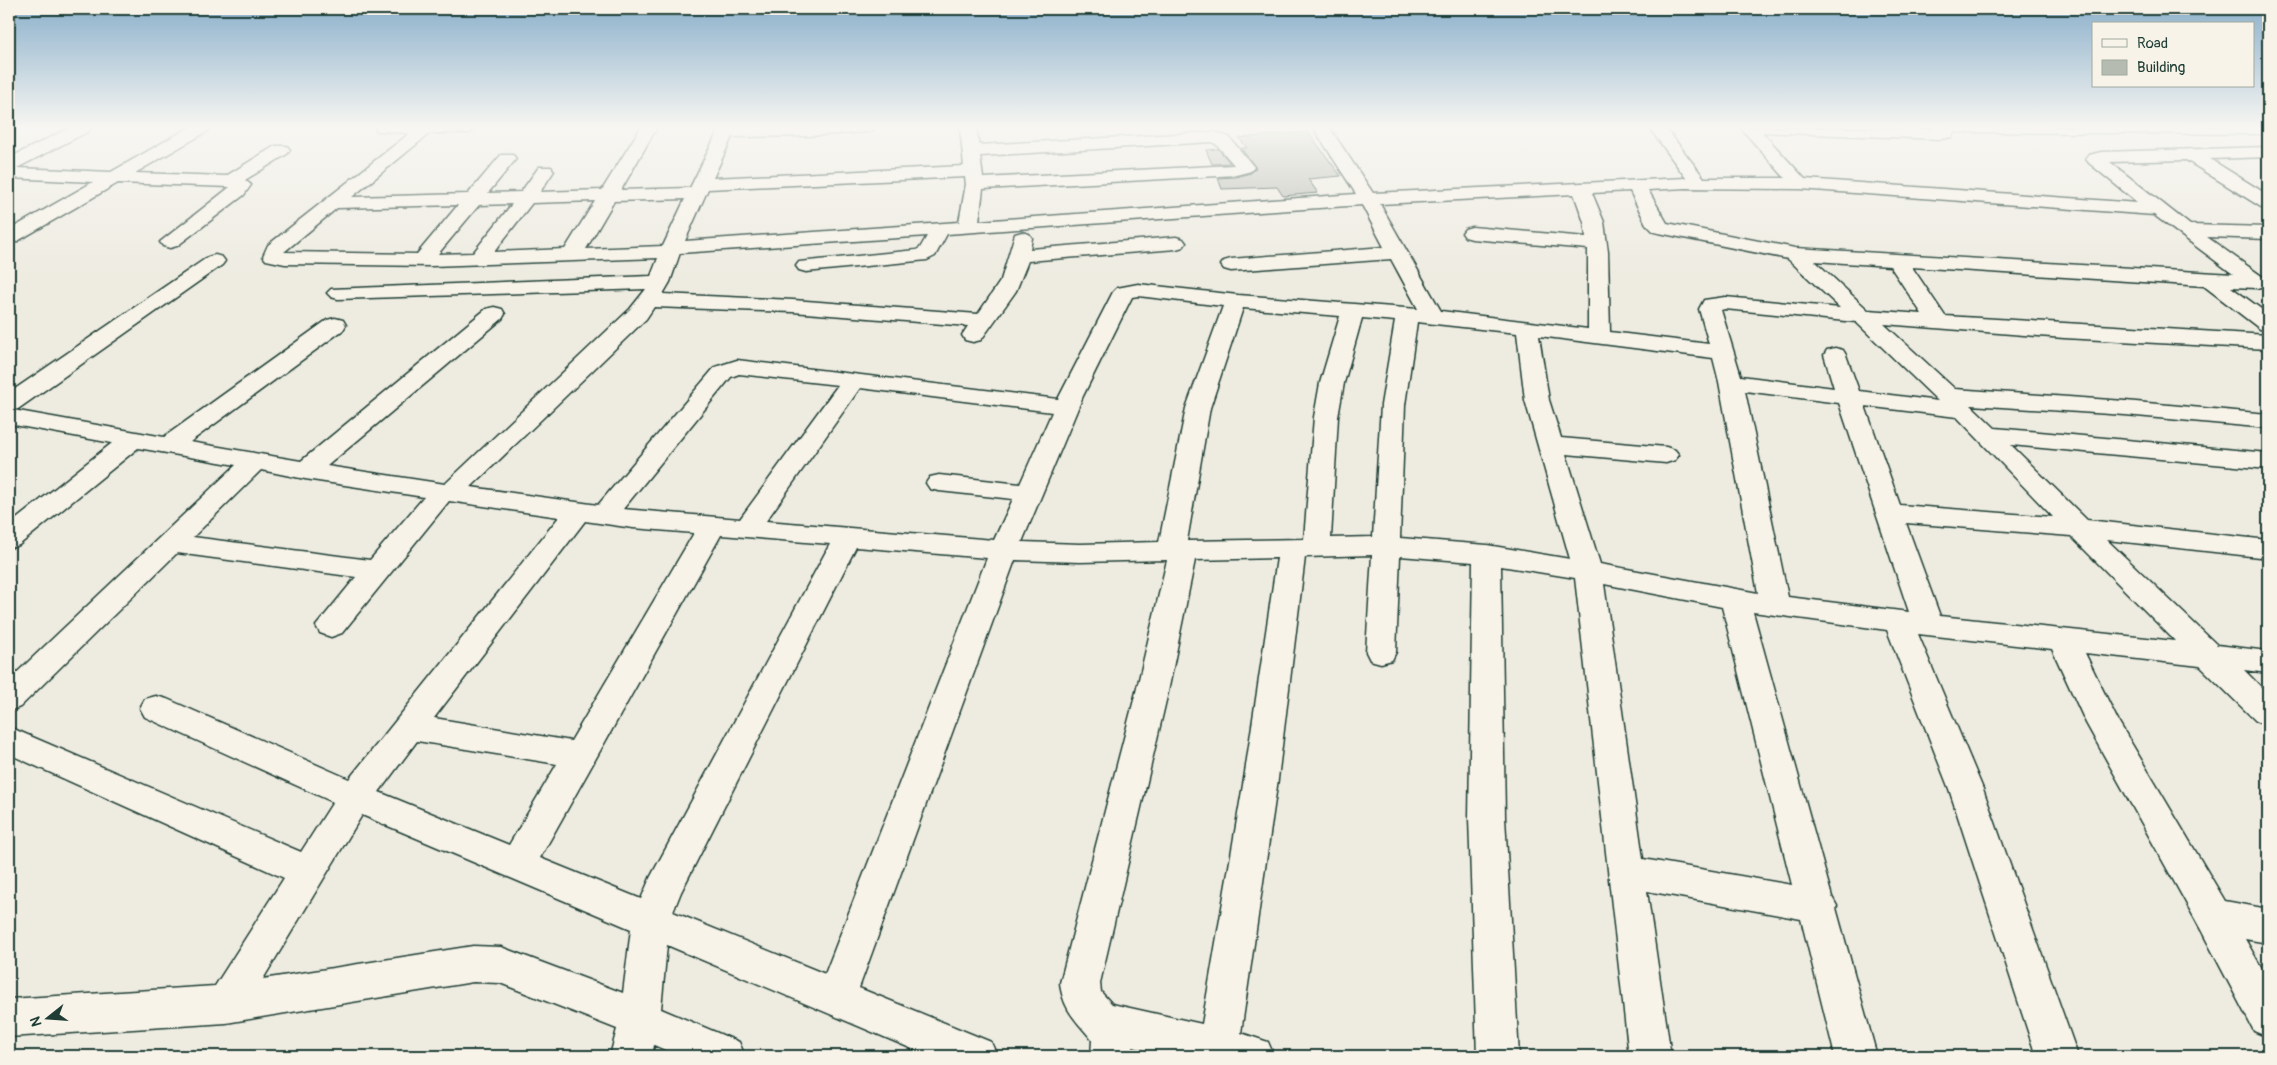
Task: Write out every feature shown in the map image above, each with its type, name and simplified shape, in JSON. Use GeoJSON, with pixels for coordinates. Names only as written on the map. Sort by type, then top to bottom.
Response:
{"type":"FeatureCollection","features":[{"type":"Feature","properties":{"kind":"street"},"geometry":{"type":"LineString","coordinates":[[106,177],[230,182],[242,185],[237,191],[170,242]]}},
{"type":"Feature","properties":{"kind":"street"},"geometry":{"type":"LineString","coordinates":[[9,238],[114,177]]}},
{"type":"Feature","properties":{"kind":"street"},"geometry":{"type":"LineString","coordinates":[[230,182],[238,177]]}},
{"type":"Feature","properties":{"kind":"street"},"geometry":{"type":"LineString","coordinates":[[364,177],[276,249],[273,256],[285,258],[427,260],[572,256],[1368,199],[1699,183],[1800,184],[2160,210]]}},
{"type":"Feature","properties":{"kind":"street"},"geometry":{"type":"LineString","coordinates":[[403,291],[472,199],[492,177]]}},
{"type":"Feature","properties":{"kind":"street"},"geometry":{"type":"LineString","coordinates":[[478,259],[526,198],[540,177]]}},
{"type":"Feature","properties":{"kind":"street"},"geometry":{"type":"LineString","coordinates":[[572,256],[618,177]]}},
{"type":"Feature","properties":{"kind":"street"},"geometry":{"type":"LineString","coordinates":[[331,626],[377,570],[446,492],[638,314],[655,291],[703,177]]}},
{"type":"Feature","properties":{"kind":"street"},"geometry":{"type":"LineString","coordinates":[[968,227],[975,177]]}},
{"type":"Feature","properties":{"kind":"street"},"geometry":{"type":"LineString","coordinates":[[332,202],[606,196],[698,188],[986,177]]}},
{"type":"Feature","properties":{"kind":"street"},"geometry":{"type":"LineString","coordinates":[[1356,177],[1433,317]]}},
{"type":"Feature","properties":{"kind":"street"},"geometry":{"type":"LineString","coordinates":[[1694,177],[1699,183]]}},
{"type":"Feature","properties":{"kind":"street"},"geometry":{"type":"LineString","coordinates":[[1793,177],[1800,184]]}},
{"type":"Feature","properties":{"kind":"street"},"geometry":{"type":"LineString","coordinates":[[2117,177],[2184,230],[2262,285]]}},
{"type":"Feature","properties":{"kind":"street"},"geometry":{"type":"LineString","coordinates":[[2227,177],[2268,203]]}},
{"type":"Feature","properties":{"kind":"street"},"geometry":{"type":"LineString","coordinates":[[1636,185],[1656,224],[1661,228],[1795,254],[2262,285]]}},
{"type":"Feature","properties":{"kind":"street"},"geometry":{"type":"LineString","coordinates":[[2241,185],[2268,186]]}},
{"type":"Feature","properties":{"kind":"street"},"geometry":{"type":"LineString","coordinates":[[1581,188],[1594,222],[1598,244],[1599,336]]}},
{"type":"Feature","properties":{"kind":"street"},"geometry":{"type":"LineString","coordinates":[[338,294],[403,291],[655,291],[978,328],[1005,293],[1015,275],[1020,256],[1024,223]]}},
{"type":"Feature","properties":{"kind":"street"},"geometry":{"type":"LineString","coordinates":[[806,266],[920,256],[930,249],[940,229]]}},
{"type":"Feature","properties":{"kind":"street"},"geometry":{"type":"LineString","coordinates":[[2184,230],[2268,233]]}},
{"type":"Feature","properties":{"kind":"street"},"geometry":{"type":"LineString","coordinates":[[1472,233],[1536,237],[1598,244]]}},
{"type":"Feature","properties":{"kind":"street"},"geometry":{"type":"LineString","coordinates":[[1020,256],[1176,243]]}},
{"type":"Feature","properties":{"kind":"street"},"geometry":{"type":"LineString","coordinates":[[1231,265],[1397,252]]}},
{"type":"Feature","properties":{"kind":"street"},"geometry":{"type":"LineString","coordinates":[[1795,254],[1956,404],[2078,528],[2268,712]]}},
{"type":"Feature","properties":{"kind":"street"},"geometry":{"type":"LineString","coordinates":[[9,404],[215,261]]}},
{"type":"Feature","properties":{"kind":"street"},"geometry":{"type":"LineString","coordinates":[[1898,262],[1938,322]]}},
{"type":"Feature","properties":{"kind":"street"},"geometry":{"type":"LineString","coordinates":[[2209,280],[2268,324]]}},
{"type":"Feature","properties":{"kind":"street"},"geometry":{"type":"LineString","coordinates":[[836,998],[1004,550],[1066,407],[1124,292],[1138,290],[1433,317],[1722,352]]}},
{"type":"Feature","properties":{"kind":"street"},"geometry":{"type":"LineString","coordinates":[[1235,300],[1198,408],[1177,551],[1152,692],[1080,983],[1080,997],[1108,1039],[1235,1052],[1261,779],[1305,547],[1332,384],[1353,310]]}},
{"type":"Feature","properties":{"kind":"street"},"geometry":{"type":"LineString","coordinates":[[1775,605],[1730,382],[1710,309],[1715,304],[1863,317],[2174,338],[2268,342]]}},
{"type":"Feature","properties":{"kind":"street"},"geometry":{"type":"LineString","coordinates":[[305,471],[494,314]]}},
{"type":"Feature","properties":{"kind":"street"},"geometry":{"type":"LineString","coordinates":[[1381,652],[1393,405],[1407,315]]}},
{"type":"Feature","properties":{"kind":"street"},"geometry":{"type":"LineString","coordinates":[[168,446],[335,325]]}},
{"type":"Feature","properties":{"kind":"street"},"geometry":{"type":"LineString","coordinates":[[1527,327],[1538,400],[1588,570],[1650,1056]]}},
{"type":"Feature","properties":{"kind":"street"},"geometry":{"type":"LineString","coordinates":[[1834,355],[1889,513],[1913,623],[1966,789],[2057,1056]]}},
{"type":"Feature","properties":{"kind":"street"},"geometry":{"type":"LineString","coordinates":[[226,1004],[355,796],[410,727],[591,513],[726,370],[742,367],[1066,407]]}},
{"type":"Feature","properties":{"kind":"street"},"geometry":{"type":"LineString","coordinates":[[747,529],[853,381]]}},
{"type":"Feature","properties":{"kind":"street"},"geometry":{"type":"LineString","coordinates":[[1730,382],[1849,397],[1956,404],[2125,408],[2268,421]]}},
{"type":"Feature","properties":{"kind":"street"},"geometry":{"type":"LineString","coordinates":[[9,436],[21,419],[305,471],[591,513],[847,538],[1004,550],[1080,553],[1386,546],[1487,554],[1588,570],[1735,600],[1913,623],[2268,662]]}},
{"type":"Feature","properties":{"kind":"street"},"geometry":{"type":"LineString","coordinates":[[1987,435],[2268,461]]}},
{"type":"Feature","properties":{"kind":"street"},"geometry":{"type":"LineString","coordinates":[[9,539],[133,439]]}},
{"type":"Feature","properties":{"kind":"street"},"geometry":{"type":"LineString","coordinates":[[1551,445],[1666,455]]}},
{"type":"Feature","properties":{"kind":"street"},"geometry":{"type":"LineString","coordinates":[[9,699],[254,462]]}},
{"type":"Feature","properties":{"kind":"street"},"geometry":{"type":"LineString","coordinates":[[940,483],[1029,493]]}},
{"type":"Feature","properties":{"kind":"street"},"geometry":{"type":"LineString","coordinates":[[1889,513],[2078,528],[2268,549]]}},
{"type":"Feature","properties":{"kind":"street"},"geometry":{"type":"LineString","coordinates":[[518,863],[712,526]]}},
{"type":"Feature","properties":{"kind":"street"},"geometry":{"type":"LineString","coordinates":[[631,1056],[640,1018],[651,920],[663,889],[847,538]]}},
{"type":"Feature","properties":{"kind":"street"},"geometry":{"type":"LineString","coordinates":[[170,543],[377,570]]}},
{"type":"Feature","properties":{"kind":"street"},"geometry":{"type":"LineString","coordinates":[[1487,554],[1487,818],[1498,1056]]}},
{"type":"Feature","properties":{"kind":"street"},"geometry":{"type":"LineString","coordinates":[[1735,600],[1818,906],[1856,1056]]}},
{"type":"Feature","properties":{"kind":"street"},"geometry":{"type":"LineString","coordinates":[[2063,639],[2102,723],[2213,916],[2268,1018]]}},
{"type":"Feature","properties":{"kind":"street"},"geometry":{"type":"LineString","coordinates":[[156,708],[355,796],[976,1056]]}},
{"type":"Feature","properties":{"kind":"street"},"geometry":{"type":"LineString","coordinates":[[410,727],[580,755]]}},
{"type":"Feature","properties":{"kind":"street"},"geometry":{"type":"LineString","coordinates":[[9,740],[308,872]]}},
{"type":"Feature","properties":{"kind":"street"},"geometry":{"type":"LineString","coordinates":[[1626,872],[1818,906]]}},
{"type":"Feature","properties":{"kind":"street"},"geometry":{"type":"LineString","coordinates":[[2213,916],[2268,926]]}},
{"type":"Feature","properties":{"kind":"street"},"geometry":{"type":"LineString","coordinates":[[9,1018],[226,1004],[473,964],[488,964],[501,965],[640,1018],[724,1056]]}},
{"type":"Feature","properties":{"kind":"building"},"geometry":{"type":"Polygon","coordinates":[[[1333,177],[1308,179],[1318,193],[1283,196],[1277,187],[1222,189],[1218,178],[1333,177]]]}}]}
